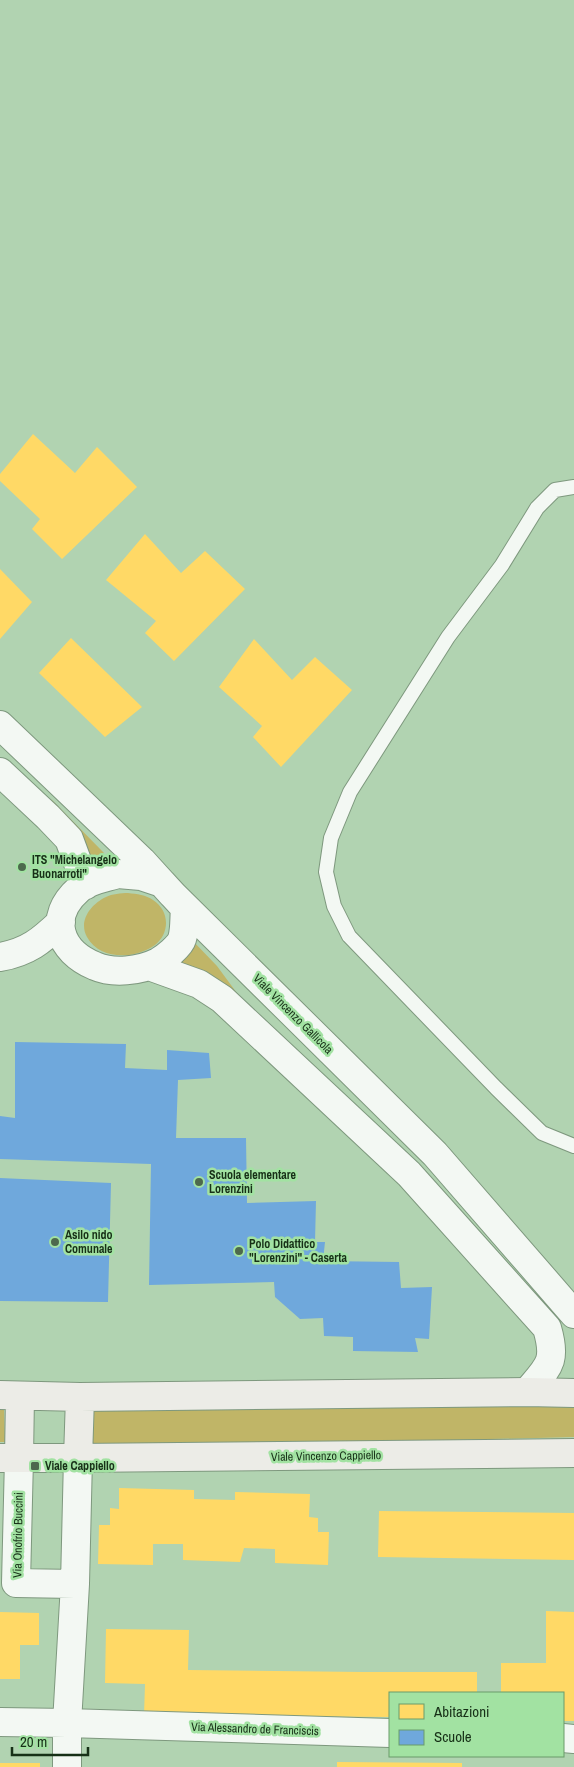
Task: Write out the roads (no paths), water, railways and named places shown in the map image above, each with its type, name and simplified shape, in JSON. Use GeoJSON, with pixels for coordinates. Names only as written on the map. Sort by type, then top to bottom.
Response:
{"type":"FeatureCollection","features":[{"type":"Feature","properties":{"kind":"street","name":"Viale Vincenzo Gallicola"},"geometry":{"type":"LineString","coordinates":[[0,725],[142,862],[435,1154],[574,1314]]}},
{"type":"Feature","properties":{"kind":"street"},"geometry":{"type":"LineString","coordinates":[[0,772],[69,839],[86,884]]}},
{"type":"Feature","properties":{"kind":"street"},"geometry":{"type":"LineString","coordinates":[[118,874],[141,876],[162,883],[172,894],[185,908],[182,940],[165,958],[149,966],[120,971],[96,967],[76,956],[61,934],[62,910],[79,889],[94,880],[118,874]]}},
{"type":"Feature","properties":{"kind":"street"},"geometry":{"type":"LineString","coordinates":[[0,957],[18,954],[43,939],[61,922]]}},
{"type":"Feature","properties":{"kind":"street"},"geometry":{"type":"LineString","coordinates":[[149,966],[199,984],[222,999],[409,1174],[547,1328],[551,1342],[552,1358],[543,1373],[527,1392]]}},
{"type":"Feature","properties":{"kind":"street"},"geometry":{"type":"LineString","coordinates":[[10,1458],[10,1396],[574,1393]]}},
{"type":"Feature","properties":{"kind":"street"},"geometry":{"type":"LineString","coordinates":[[67,1767],[67,1723],[75,1584],[80,1397]]}},
{"type":"Feature","properties":{"kind":"street","name":"Viale Vincenzo Cappiello"},"geometry":{"type":"LineString","coordinates":[[10,1458],[574,1453]]}},
{"type":"Feature","properties":{"kind":"street","name":"Via Onofrio Buccini"},"geometry":{"type":"LineString","coordinates":[[10,1458],[16,1583],[75,1584]]}},
{"type":"Feature","properties":{"kind":"street","name":"Via Alessandro de Franciscis"},"geometry":{"type":"LineString","coordinates":[[0,1722],[389,1733]]}},
{"type":"Feature","properties":{"kind":"lane"},"geometry":{"type":"LineString","coordinates":[[574,487],[555,490],[537,508],[502,565],[443,646],[350,792],[331,838],[326,872],[334,906],[349,936],[542,1133],[574,1146]]}},
{"type":"Feature","properties":{"kind":"place","name":"ITS \"Michelangelo Buonarroti\""},"geometry":{"type":"Point","coordinates":[22,867]}},
{"type":"Feature","properties":{"kind":"place","name":"Scuola elementare Lorenzini"},"geometry":{"type":"Point","coordinates":[199,1182]}},
{"type":"Feature","properties":{"kind":"place","name":"Asilo nido Comunale"},"geometry":{"type":"Point","coordinates":[55,1242]}},
{"type":"Feature","properties":{"kind":"place","name":"Polo Didattico \"Lorenzini\" - Caserta"},"geometry":{"type":"Point","coordinates":[239,1251]}},
{"type":"Feature","properties":{"kind":"place","name":"Viale Cappiello"},"geometry":{"type":"Point","coordinates":[35,1466]}}]}
